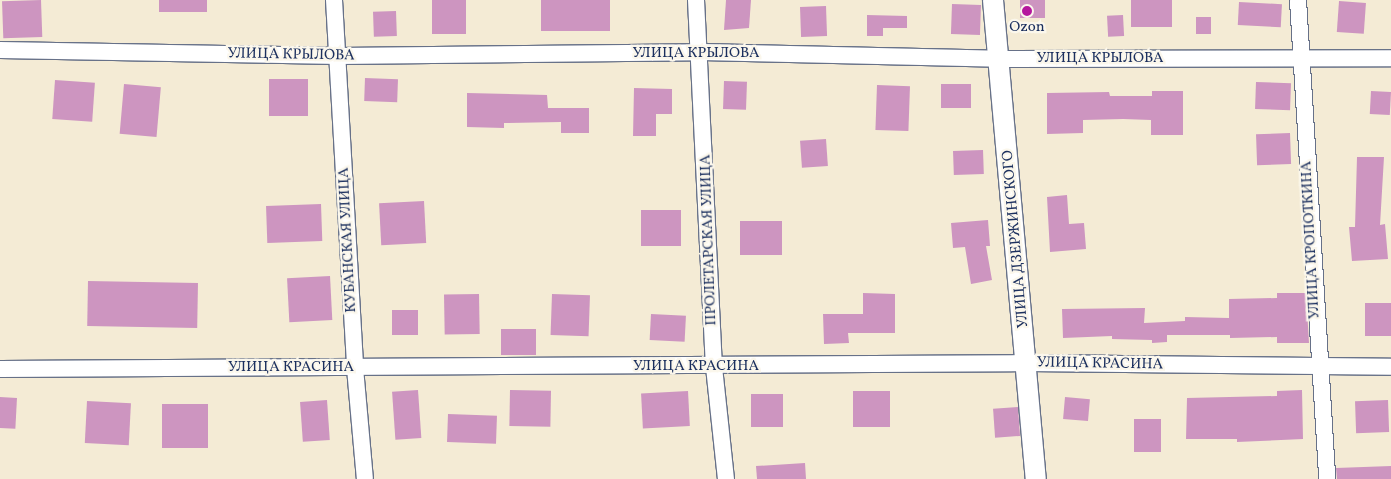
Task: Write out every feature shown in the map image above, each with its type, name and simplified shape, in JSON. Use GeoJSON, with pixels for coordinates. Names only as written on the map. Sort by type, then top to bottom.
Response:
{"type":"FeatureCollection","features":[{"type":"Feature","properties":{"kind":"street","name":"КУБАНСКАЯ УЛИЦА"},"geometry":{"type":"LineString","coordinates":[[334,0],[339,56],[355,368],[364,479]]}},
{"type":"Feature","properties":{"kind":"street","name":"ПРОЛЕТАРСКАЯ УЛИЦА"},"geometry":{"type":"LineString","coordinates":[[696,0],[701,52],[714,367],[726,479]]}},
{"type":"Feature","properties":{"kind":"street","name":"УЛИЦА ДЗЕРЖИНСКОГО"},"geometry":{"type":"LineString","coordinates":[[993,0],[1036,479]]}},
{"type":"Feature","properties":{"kind":"street","name":"УЛИЦА КРОПОТКИНА"},"geometry":{"type":"LineString","coordinates":[[1298,0],[1318,367],[1327,479]]}},
{"type":"Feature","properties":{"kind":"street","name":"УЛИЦА КРЫЛОВА"},"geometry":{"type":"LineString","coordinates":[[0,50],[339,56],[701,52],[999,59],[1391,58]]}},
{"type":"Feature","properties":{"kind":"street","name":"УЛИЦА КРАСИНА"},"geometry":{"type":"LineString","coordinates":[[0,369],[714,367],[1027,363],[1391,367]]}},
{"type":"Feature","properties":{"kind":"building"},"geometry":{"type":"Polygon","coordinates":[[[41,0],[42,37],[3,38],[2,1],[41,0]]]}},
{"type":"Feature","properties":{"kind":"building"},"geometry":{"type":"Polygon","coordinates":[[[159,0],[207,0],[207,12],[159,12],[159,0]]]}},
{"type":"Feature","properties":{"kind":"building"},"geometry":{"type":"Polygon","coordinates":[[[432,0],[466,0],[466,34],[432,34],[432,0]]]}},
{"type":"Feature","properties":{"kind":"building"},"geometry":{"type":"Polygon","coordinates":[[[541,0],[610,0],[610,31],[541,31],[541,0]]]}},
{"type":"Feature","properties":{"kind":"building"},"geometry":{"type":"Polygon","coordinates":[[[726,0],[751,0],[749,28],[724,30],[726,0]]]}},
{"type":"Feature","properties":{"kind":"building"},"geometry":{"type":"Polygon","coordinates":[[[1020,0],[1045,0],[1045,18],[1020,18],[1020,0]]]}},
{"type":"Feature","properties":{"kind":"building"},"geometry":{"type":"Polygon","coordinates":[[[1131,0],[1172,0],[1172,27],[1131,27],[1131,0]]]}},
{"type":"Feature","properties":{"kind":"building"},"geometry":{"type":"Polygon","coordinates":[[[1339,1],[1366,3],[1364,34],[1337,32],[1339,1]]]}},
{"type":"Feature","properties":{"kind":"building"},"geometry":{"type":"Polygon","coordinates":[[[1239,2],[1282,4],[1281,27],[1238,25],[1239,2]]]}},
{"type":"Feature","properties":{"kind":"building"},"geometry":{"type":"Polygon","coordinates":[[[952,4],[981,5],[980,35],[951,34],[952,4]]]}},
{"type":"Feature","properties":{"kind":"building"},"geometry":{"type":"Polygon","coordinates":[[[826,6],[827,36],[801,37],[800,7],[826,6]]]}},
{"type":"Feature","properties":{"kind":"building"},"geometry":{"type":"Polygon","coordinates":[[[396,11],[397,36],[374,37],[373,12],[396,11]]]}},
{"type":"Feature","properties":{"kind":"building"},"geometry":{"type":"Polygon","coordinates":[[[867,15],[907,16],[907,28],[883,28],[883,36],[867,36],[867,15]]]}},
{"type":"Feature","properties":{"kind":"building"},"geometry":{"type":"Polygon","coordinates":[[[1123,15],[1124,36],[1108,37],[1107,16],[1123,15]]]}},
{"type":"Feature","properties":{"kind":"building"},"geometry":{"type":"Polygon","coordinates":[[[1196,17],[1211,17],[1211,34],[1196,34],[1196,17]]]}},
{"type":"Feature","properties":{"kind":"building"},"geometry":{"type":"Polygon","coordinates":[[[365,78],[398,79],[397,102],[364,101],[365,78]]]}},
{"type":"Feature","properties":{"kind":"building"},"geometry":{"type":"Polygon","coordinates":[[[269,79],[308,79],[308,116],[269,116],[269,79]]]}},
{"type":"Feature","properties":{"kind":"building"},"geometry":{"type":"Polygon","coordinates":[[[55,80],[95,83],[92,122],[52,119],[55,80]]]}},
{"type":"Feature","properties":{"kind":"building"},"geometry":{"type":"Polygon","coordinates":[[[724,81],[747,82],[746,110],[723,109],[724,81]]]}},
{"type":"Feature","properties":{"kind":"building"},"geometry":{"type":"Polygon","coordinates":[[[1256,82],[1291,83],[1290,110],[1255,109],[1256,82]]]}},
{"type":"Feature","properties":{"kind":"building"},"geometry":{"type":"Polygon","coordinates":[[[124,84],[161,87],[157,137],[120,134],[124,84]]]}},
{"type":"Feature","properties":{"kind":"building"},"geometry":{"type":"Polygon","coordinates":[[[941,84],[971,84],[971,108],[941,108],[941,84]]]}},
{"type":"Feature","properties":{"kind":"building"},"geometry":{"type":"Polygon","coordinates":[[[877,85],[910,86],[908,131],[875,130],[877,85]]]}},
{"type":"Feature","properties":{"kind":"building"},"geometry":{"type":"Polygon","coordinates":[[[634,88],[672,89],[672,114],[656,114],[656,136],[633,136],[634,88]]]}},
{"type":"Feature","properties":{"kind":"building"},"geometry":{"type":"Polygon","coordinates":[[[1152,91],[1183,91],[1183,135],[1151,135],[1151,120],[1123,119],[1083,120],[1083,133],[1047,134],[1047,93],[1109,92],[1110,96],[1152,96],[1152,91]]]}},
{"type":"Feature","properties":{"kind":"building"},"geometry":{"type":"Polygon","coordinates":[[[1371,91],[1391,92],[1390,115],[1370,114],[1371,91]]]}},
{"type":"Feature","properties":{"kind":"building"},"geometry":{"type":"Polygon","coordinates":[[[467,93],[547,95],[548,108],[589,108],[589,133],[561,133],[561,122],[504,123],[504,128],[467,127],[467,93]]]}},
{"type":"Feature","properties":{"kind":"building"},"geometry":{"type":"Polygon","coordinates":[[[1290,133],[1291,164],[1257,165],[1256,134],[1290,133]]]}},
{"type":"Feature","properties":{"kind":"building"},"geometry":{"type":"Polygon","coordinates":[[[826,139],[828,166],[802,168],[800,141],[826,139]]]}},
{"type":"Feature","properties":{"kind":"building"},"geometry":{"type":"Polygon","coordinates":[[[983,150],[984,174],[954,175],[953,151],[983,150]]]}},
{"type":"Feature","properties":{"kind":"building"},"geometry":{"type":"Polygon","coordinates":[[[1357,157],[1384,157],[1380,225],[1385,224],[1388,259],[1352,261],[1349,227],[1355,227],[1357,157]]]}},
{"type":"Feature","properties":{"kind":"building"},"geometry":{"type":"Polygon","coordinates":[[[1067,195],[1069,224],[1084,223],[1086,249],[1050,252],[1047,197],[1067,195]]]}},
{"type":"Feature","properties":{"kind":"building"},"geometry":{"type":"Polygon","coordinates":[[[424,201],[426,243],[381,245],[379,203],[424,201]]]}},
{"type":"Feature","properties":{"kind":"building"},"geometry":{"type":"Polygon","coordinates":[[[321,204],[322,241],[267,243],[266,206],[321,204]]]}},
{"type":"Feature","properties":{"kind":"building"},"geometry":{"type":"Polygon","coordinates":[[[641,210],[681,210],[681,246],[641,246],[641,210]]]}},
{"type":"Feature","properties":{"kind":"building"},"geometry":{"type":"Polygon","coordinates":[[[988,220],[990,246],[986,246],[992,280],[971,284],[965,247],[953,248],[951,223],[988,220]]]}},
{"type":"Feature","properties":{"kind":"building"},"geometry":{"type":"Polygon","coordinates":[[[740,221],[782,221],[782,255],[740,255],[740,221]]]}},
{"type":"Feature","properties":{"kind":"building"},"geometry":{"type":"Polygon","coordinates":[[[330,276],[332,320],[289,322],[287,278],[330,276]]]}},
{"type":"Feature","properties":{"kind":"building"},"geometry":{"type":"Polygon","coordinates":[[[88,281],[198,283],[197,328],[87,326],[88,281]]]}},
{"type":"Feature","properties":{"kind":"building"},"geometry":{"type":"Polygon","coordinates":[[[863,293],[895,294],[895,333],[848,333],[849,343],[824,344],[823,314],[863,314],[863,293]]]}},
{"type":"Feature","properties":{"kind":"building"},"geometry":{"type":"Polygon","coordinates":[[[1277,293],[1306,293],[1309,343],[1277,343],[1277,337],[1230,338],[1230,335],[1167,335],[1167,342],[1152,343],[1152,340],[1112,339],[1112,336],[1063,338],[1062,309],[1145,308],[1144,323],[1185,321],[1185,317],[1229,318],[1229,299],[1277,298],[1277,293]]]}},
{"type":"Feature","properties":{"kind":"building"},"geometry":{"type":"Polygon","coordinates":[[[479,294],[480,334],[445,335],[444,295],[479,294]]]}},
{"type":"Feature","properties":{"kind":"building"},"geometry":{"type":"Polygon","coordinates":[[[552,294],[590,295],[589,336],[551,335],[552,294]]]}},
{"type":"Feature","properties":{"kind":"building"},"geometry":{"type":"Polygon","coordinates":[[[1365,303],[1391,303],[1391,336],[1365,336],[1365,303]]]}},
{"type":"Feature","properties":{"kind":"building"},"geometry":{"type":"Polygon","coordinates":[[[392,310],[418,310],[418,335],[392,335],[392,310]]]}},
{"type":"Feature","properties":{"kind":"building"},"geometry":{"type":"Polygon","coordinates":[[[651,314],[686,316],[685,342],[650,340],[651,314]]]}},
{"type":"Feature","properties":{"kind":"building"},"geometry":{"type":"Polygon","coordinates":[[[501,329],[536,329],[536,355],[501,355],[501,329]]]}},
{"type":"Feature","properties":{"kind":"building"},"geometry":{"type":"Polygon","coordinates":[[[418,390],[421,438],[395,440],[392,392],[418,390]]]}},
{"type":"Feature","properties":{"kind":"building"},"geometry":{"type":"Polygon","coordinates":[[[510,390],[551,391],[550,427],[509,426],[510,390]]]}},
{"type":"Feature","properties":{"kind":"building"},"geometry":{"type":"Polygon","coordinates":[[[1302,390],[1303,439],[1237,442],[1237,439],[1186,439],[1187,398],[1277,396],[1277,391],[1302,390]]]}},
{"type":"Feature","properties":{"kind":"building"},"geometry":{"type":"Polygon","coordinates":[[[688,391],[690,426],[643,428],[641,393],[688,391]]]}},
{"type":"Feature","properties":{"kind":"building"},"geometry":{"type":"Polygon","coordinates":[[[853,391],[890,391],[890,427],[853,427],[853,391]]]}},
{"type":"Feature","properties":{"kind":"building"},"geometry":{"type":"Polygon","coordinates":[[[751,394],[783,394],[783,427],[751,427],[751,394]]]}},
{"type":"Feature","properties":{"kind":"building"},"geometry":{"type":"Polygon","coordinates":[[[0,397],[17,398],[15,429],[0,428],[0,397]]]}},
{"type":"Feature","properties":{"kind":"building"},"geometry":{"type":"Polygon","coordinates":[[[1065,397],[1090,399],[1088,421],[1063,419],[1065,397]]]}},
{"type":"Feature","properties":{"kind":"building"},"geometry":{"type":"Polygon","coordinates":[[[327,400],[330,440],[303,442],[300,402],[327,400]]]}},
{"type":"Feature","properties":{"kind":"building"},"geometry":{"type":"Polygon","coordinates":[[[1388,400],[1389,432],[1356,433],[1355,401],[1388,400]]]}},
{"type":"Feature","properties":{"kind":"building"},"geometry":{"type":"Polygon","coordinates":[[[87,401],[131,403],[129,445],[85,443],[87,401]]]}},
{"type":"Feature","properties":{"kind":"building"},"geometry":{"type":"Polygon","coordinates":[[[162,404],[208,404],[208,448],[162,448],[162,404]]]}},
{"type":"Feature","properties":{"kind":"building"},"geometry":{"type":"Polygon","coordinates":[[[1018,407],[1020,436],[995,438],[993,409],[1018,407]]]}},
{"type":"Feature","properties":{"kind":"building"},"geometry":{"type":"Polygon","coordinates":[[[448,414],[497,416],[496,444],[447,442],[448,414]]]}},
{"type":"Feature","properties":{"kind":"building"},"geometry":{"type":"Polygon","coordinates":[[[1134,419],[1161,419],[1161,452],[1134,452],[1134,419]]]}},
{"type":"Feature","properties":{"kind":"building"},"geometry":{"type":"Polygon","coordinates":[[[805,463],[806,479],[757,479],[756,466],[805,463]]]}},
{"type":"Feature","properties":{"kind":"building"},"geometry":{"type":"Polygon","coordinates":[[[1391,466],[1391,479],[1337,479],[1336,468],[1391,466]]]}},
{"type":"Feature","properties":{"kind":"place","name":"Ozon"},"geometry":{"type":"Point","coordinates":[1027,11]}}]}
